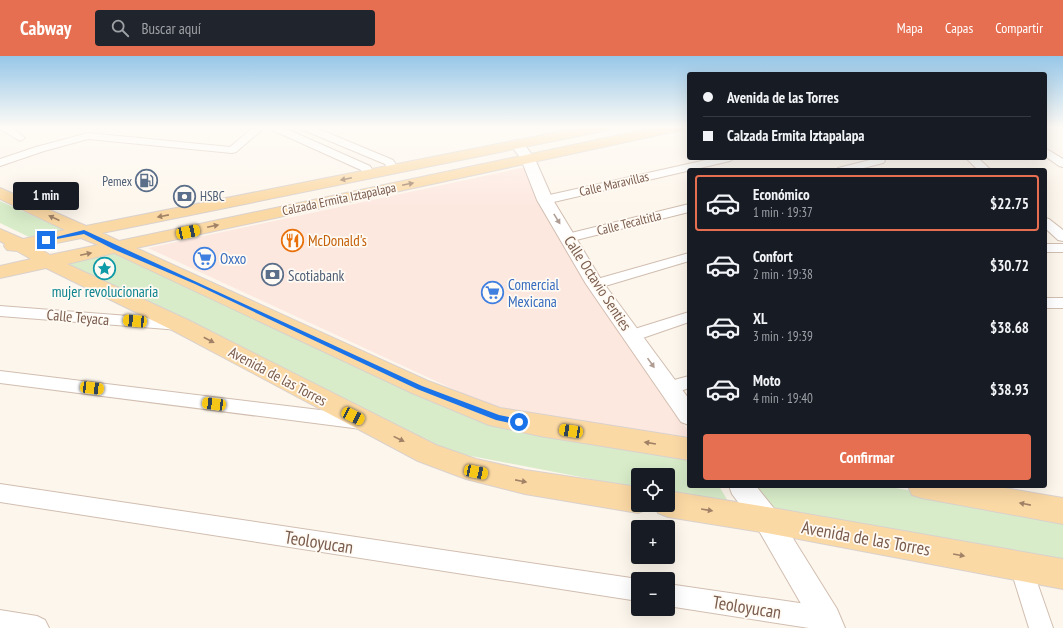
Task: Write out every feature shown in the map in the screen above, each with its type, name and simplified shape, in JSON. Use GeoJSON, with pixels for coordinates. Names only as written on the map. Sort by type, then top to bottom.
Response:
{"type":"FeatureCollection","features":[{"type":"Feature","properties":{"kind":"main road","name":"Calzada Ermita Iztapalapa"},"geometry":{"type":"LineString","coordinates":[[0,248],[469,154]]}},
{"type":"Feature","properties":{"kind":"main road","name":"Calzada Ermita Iztapalapa"},"geometry":{"type":"LineString","coordinates":[[0,272],[553,154]]}},
{"type":"Feature","properties":{"kind":"main road"},"geometry":{"type":"LineString","coordinates":[[0,193],[420,387],[491,415],[540,426],[687,449]]}},
{"type":"Feature","properties":{"kind":"main road","name":"Avenida de las Torres"},"geometry":{"type":"LineString","coordinates":[[0,234],[48,262],[180,325],[427,453],[476,472],[525,482],[631,499]]}},
{"type":"Feature","properties":{"kind":"main road"},"geometry":{"type":"LineString","coordinates":[[946,488],[993,492],[1063,511]]}},
{"type":"Feature","properties":{"kind":"main road","name":"Avenida de las Torres"},"geometry":{"type":"LineString","coordinates":[[675,505],[767,520],[1063,574]]}},
{"type":"Feature","properties":{"kind":"street"},"geometry":{"type":"LineString","coordinates":[[0,163],[27,154]]}},
{"type":"Feature","properties":{"kind":"street"},"geometry":{"type":"LineString","coordinates":[[334,154],[366,168],[368,174]]}},
{"type":"Feature","properties":{"kind":"street"},"geometry":{"type":"LineString","coordinates":[[369,154],[389,162],[393,169]]}},
{"type":"Feature","properties":{"kind":"street","name":"Calle Octavio Senties"},"geometry":{"type":"LineString","coordinates":[[524,154],[528,159],[545,200],[595,284],[687,413]]}},
{"type":"Feature","properties":{"kind":"street"},"geometry":{"type":"LineString","coordinates":[[1049,154],[1063,164]]}},
{"type":"Feature","properties":{"kind":"street","name":"Calle Maravillas"},"geometry":{"type":"LineString","coordinates":[[545,200],[721,160]]}},
{"type":"Feature","properties":{"kind":"street"},"geometry":{"type":"LineString","coordinates":[[973,160],[983,168]]}},
{"type":"Feature","properties":{"kind":"street"},"geometry":{"type":"LineString","coordinates":[[853,168],[880,163]]}},
{"type":"Feature","properties":{"kind":"street","name":"Calle Tecaltitla"},"geometry":{"type":"LineString","coordinates":[[568,238],[687,208]]}},
{"type":"Feature","properties":{"kind":"street"},"geometry":{"type":"LineString","coordinates":[[1047,224],[1063,238]]}},
{"type":"Feature","properties":{"kind":"street"},"geometry":{"type":"LineString","coordinates":[[1047,248],[1063,248]]}},
{"type":"Feature","properties":{"kind":"street"},"geometry":{"type":"LineString","coordinates":[[595,284],[687,258]]}},
{"type":"Feature","properties":{"kind":"street"},"geometry":{"type":"LineString","coordinates":[[1047,303],[1063,303]]}},
{"type":"Feature","properties":{"kind":"street","name":"Calle Teyaca"},"geometry":{"type":"LineString","coordinates":[[0,311],[180,325]]}},
{"type":"Feature","properties":{"kind":"street"},"geometry":{"type":"LineString","coordinates":[[632,336],[687,318]]}},
{"type":"Feature","properties":{"kind":"street"},"geometry":{"type":"LineString","coordinates":[[0,377],[366,422]]}},
{"type":"Feature","properties":{"kind":"street"},"geometry":{"type":"LineString","coordinates":[[669,388],[687,383]]}},
{"type":"Feature","properties":{"kind":"street"},"geometry":{"type":"LineString","coordinates":[[743,488],[767,520],[828,624]]}},
{"type":"Feature","properties":{"kind":"street","name":"Teoloyucan"},"geometry":{"type":"LineString","coordinates":[[0,493],[631,589]]}},
{"type":"Feature","properties":{"kind":"street"},"geometry":{"type":"LineString","coordinates":[[1021,567],[1041,628]]}},
{"type":"Feature","properties":{"kind":"street","name":"Teoloyucan"},"geometry":{"type":"LineString","coordinates":[[675,596],[828,624]]}},
{"type":"Feature","properties":{"kind":"street"},"geometry":{"type":"LineString","coordinates":[[0,622],[37,628]]}},
{"type":"Feature","properties":{"kind":"shaded area"},"geometry":{"type":"Polygon","coordinates":[[[526,167],[550,221],[687,429],[687,437],[492,407],[148,248],[526,167]]]}},
{"type":"Feature","properties":{"kind":"green space"},"geometry":{"type":"Polygon","coordinates":[[[0,201],[64,230],[29,237],[0,223],[0,201]]]}},
{"type":"Feature","properties":{"kind":"green space"},"geometry":{"type":"Polygon","coordinates":[[[112,253],[473,419],[687,456],[687,488],[720,488],[731,506],[675,495],[675,468],[631,468],[631,487],[450,452],[66,263],[112,253]]]}},
{"type":"Feature","properties":{"kind":"green space"},"geometry":{"type":"Polygon","coordinates":[[[755,488],[896,488],[1063,517],[1063,562],[774,513],[755,488]]]}},
{"type":"Feature","properties":{"kind":"place","name":"Pemex"},"geometry":{"type":"Point","coordinates":[147,181]}},
{"type":"Feature","properties":{"kind":"place","name":"HSBC"},"geometry":{"type":"Point","coordinates":[184,196]}},
{"type":"Feature","properties":{"kind":"place","name":"McDonald's"},"geometry":{"type":"Point","coordinates":[293,240]}},
{"type":"Feature","properties":{"kind":"place","name":"Oxxo"},"geometry":{"type":"Point","coordinates":[205,258]}},
{"type":"Feature","properties":{"kind":"place","name":"mujer revolucionaria"},"geometry":{"type":"Point","coordinates":[105,268]}},
{"type":"Feature","properties":{"kind":"place","name":"Scotiabank"},"geometry":{"type":"Point","coordinates":[273,275]}},
{"type":"Feature","properties":{"kind":"place","name":"Comercial Mexicana"},"geometry":{"type":"Point","coordinates":[492,293]}},
{"type":"Feature","properties":{"kind":"route"},"geometry":{"type":"LineString","coordinates":[[46,240],[84,232],[420,387],[464,406],[498,418],[519,422]]}}]}
